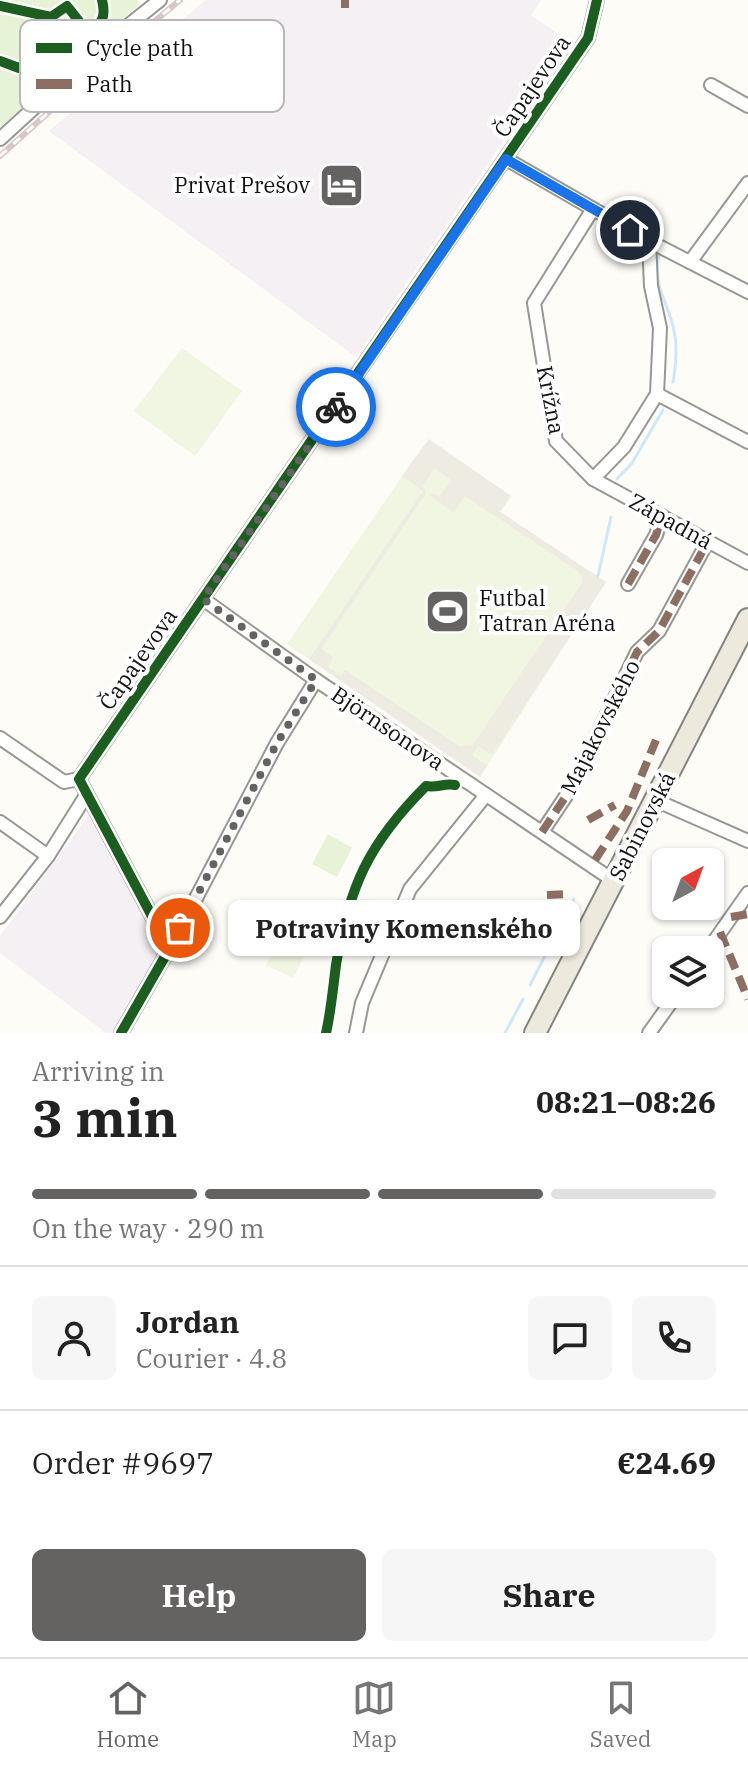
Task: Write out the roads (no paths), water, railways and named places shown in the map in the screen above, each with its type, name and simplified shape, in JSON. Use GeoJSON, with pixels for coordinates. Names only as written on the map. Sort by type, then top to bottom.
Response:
{"type":"FeatureCollection","features":[{"type":"Feature","properties":{"kind":"main road","name":"Sabinovská"},"geometry":{"type":"LineString","coordinates":[[535,1033],[748,619]]}},
{"type":"Feature","properties":{"kind":"street"},"geometry":{"type":"LineString","coordinates":[[135,20],[160,0]]}},
{"type":"Feature","properties":{"kind":"street","name":"Čapajevova"},"geometry":{"type":"LineString","coordinates":[[79,779],[588,38],[597,0]]}},
{"type":"Feature","properties":{"kind":"street"},"geometry":{"type":"LineString","coordinates":[[711,85],[748,106]]}},
{"type":"Feature","properties":{"kind":"street"},"geometry":{"type":"LineString","coordinates":[[0,139],[29,112]]}},
{"type":"Feature","properties":{"kind":"street"},"geometry":{"type":"LineString","coordinates":[[506,159],[649,241],[748,292]]}},
{"type":"Feature","properties":{"kind":"street"},"geometry":{"type":"LineString","coordinates":[[690,262],[748,183]]}},
{"type":"Feature","properties":{"kind":"street","name":"Krížna"},"geometry":{"type":"LineString","coordinates":[[593,209],[534,303],[556,441],[593,479]]}},
{"type":"Feature","properties":{"kind":"street"},"geometry":{"type":"LineString","coordinates":[[593,479],[624,447],[657,394],[660,328],[651,286],[649,241]]}},
{"type":"Feature","properties":{"kind":"street"},"geometry":{"type":"LineString","coordinates":[[657,394],[748,442]]}},
{"type":"Feature","properties":{"kind":"street","name":"Západná"},"geometry":{"type":"LineString","coordinates":[[593,479],[748,563]]}},
{"type":"Feature","properties":{"kind":"street"},"geometry":{"type":"LineString","coordinates":[[628,584],[656,535],[662,516]]}},
{"type":"Feature","properties":{"kind":"street","name":"Majakovského"},"geometry":{"type":"LineString","coordinates":[[542,832],[572,787],[637,652],[659,631],[708,541]]}},
{"type":"Feature","properties":{"kind":"street","name":"Björnsonova"},"geometry":{"type":"LineString","coordinates":[[203,599],[316,680],[614,881]]}},
{"type":"Feature","properties":{"kind":"street"},"geometry":{"type":"LineString","coordinates":[[121,1033],[171,946],[277,743],[316,680]]}},
{"type":"Feature","properties":{"kind":"street"},"geometry":{"type":"LineString","coordinates":[[0,738],[64,782],[79,779],[135,887],[171,946]]}},
{"type":"Feature","properties":{"kind":"street"},"geometry":{"type":"LineString","coordinates":[[0,917],[48,856],[87,794]]}},
{"type":"Feature","properties":{"kind":"street"},"geometry":{"type":"LineString","coordinates":[[356,1033],[362,1003],[410,889],[486,795]]}},
{"type":"Feature","properties":{"kind":"street"},"geometry":{"type":"LineString","coordinates":[[655,800],[748,841]]}},
{"type":"Feature","properties":{"kind":"street"},"geometry":{"type":"LineString","coordinates":[[0,822],[48,856]]}},
{"type":"Feature","properties":{"kind":"street"},"geometry":{"type":"LineString","coordinates":[[718,936],[748,893]]}},
{"type":"Feature","properties":{"kind":"street"},"geometry":{"type":"LineString","coordinates":[[649,1033],[667,1008]]}},
{"type":"Feature","properties":{"kind":"waterway"},"geometry":{"type":"LineString","coordinates":[[659,256],[659,285],[672,321],[676,344],[673,382]]}},
{"type":"Feature","properties":{"kind":"waterway"},"geometry":{"type":"LineString","coordinates":[[617,479],[632,463],[663,410]]}},
{"type":"Feature","properties":{"kind":"waterway"},"geometry":{"type":"LineString","coordinates":[[598,576],[611,517]]}},
{"type":"Feature","properties":{"kind":"waterway"},"geometry":{"type":"LineString","coordinates":[[530,985],[574,899]]}},
{"type":"Feature","properties":{"kind":"waterway"},"geometry":{"type":"LineString","coordinates":[[505,1033],[523,999]]}},
{"type":"Feature","properties":{"kind":"railway"},"geometry":{"type":"LineString","coordinates":[[156,20],[180,0]]}},
{"type":"Feature","properties":{"kind":"railway"},"geometry":{"type":"LineString","coordinates":[[0,156],[49,112]]}},
{"type":"Feature","properties":{"kind":"place","name":"Privat Prešov"},"geometry":{"type":"Point","coordinates":[341,185]}},
{"type":"Feature","properties":{"kind":"place","name":"Futbal Tatran Aréna"},"geometry":{"type":"Point","coordinates":[448,611]}},
{"type":"Feature","properties":{"kind":"place","name":"Potraviny Komenského"},"geometry":{"type":"Point","coordinates":[180,928]}}]}
